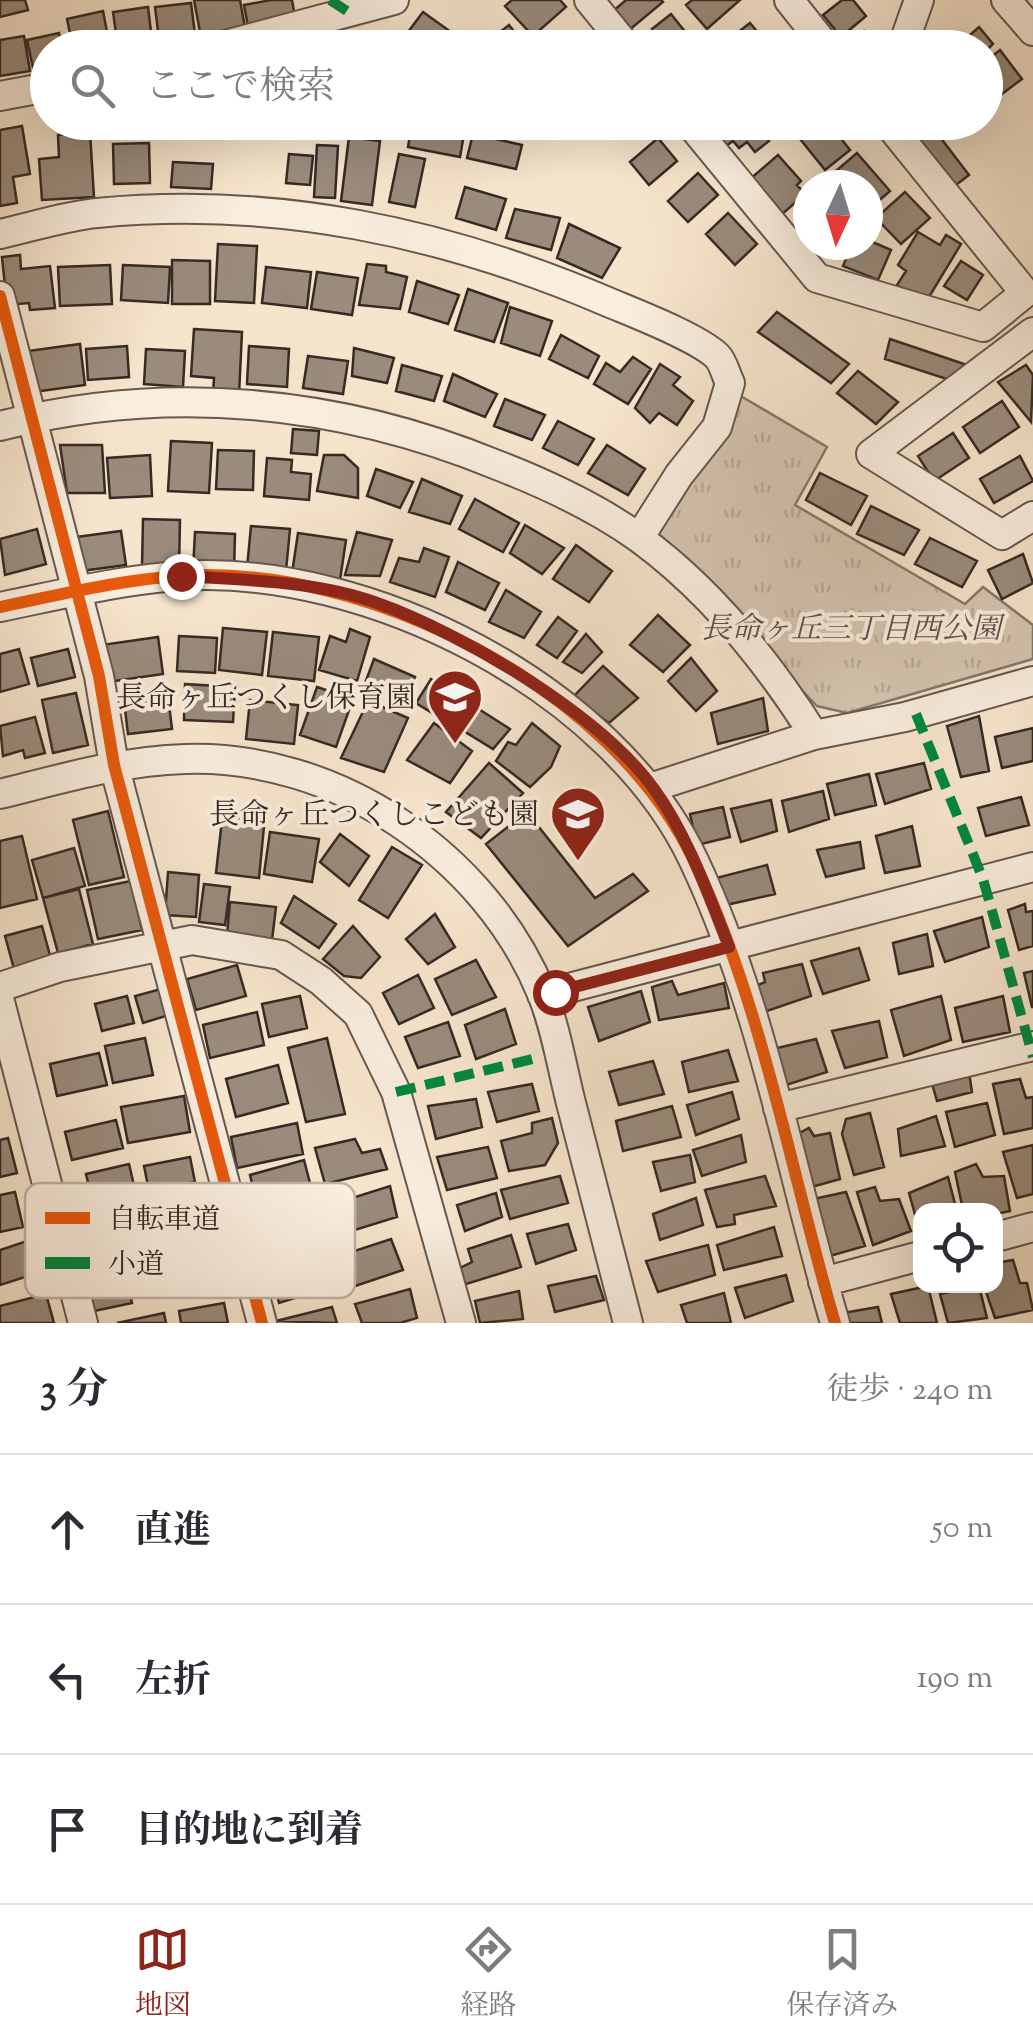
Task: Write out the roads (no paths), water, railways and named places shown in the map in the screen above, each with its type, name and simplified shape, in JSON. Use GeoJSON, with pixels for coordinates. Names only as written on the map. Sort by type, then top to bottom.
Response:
{"type":"FeatureCollection","features":[{"type":"Feature","properties":{"kind":"street"},"geometry":{"type":"LineString","coordinates":[[282,30],[394,0]]}},
{"type":"Feature","properties":{"kind":"street"},"geometry":{"type":"LineString","coordinates":[[589,0],[613,30]]}},
{"type":"Feature","properties":{"kind":"street"},"geometry":{"type":"LineString","coordinates":[[789,0],[812,30]]}},
{"type":"Feature","properties":{"kind":"street"},"geometry":{"type":"LineString","coordinates":[[908,30],[919,0]]}},
{"type":"Feature","properties":{"kind":"street"},"geometry":{"type":"LineString","coordinates":[[1006,0],[1033,31]]}},
{"type":"Feature","properties":{"kind":"street"},"geometry":{"type":"LineString","coordinates":[[0,96],[30,90]]}},
{"type":"Feature","properties":{"kind":"street"},"geometry":{"type":"LineString","coordinates":[[704,140],[818,278],[983,327],[1025,293],[902,140]]}},
{"type":"Feature","properties":{"kind":"street"},"geometry":{"type":"LineString","coordinates":[[0,234],[94,213],[208,208],[330,216],[437,242],[565,284],[650,320],[718,356],[730,383],[717,426],[679,475],[639,538]]}},
{"type":"Feature","properties":{"kind":"street"},"geometry":{"type":"LineString","coordinates":[[0,296],[99,676],[114,765],[225,1183]]}},
{"type":"Feature","properties":{"kind":"street"},"geometry":{"type":"LineString","coordinates":[[1033,332],[871,454],[1002,534],[1033,516]]}},
{"type":"Feature","properties":{"kind":"street"},"geometry":{"type":"LineString","coordinates":[[0,426],[136,401],[274,404],[426,435],[550,486],[639,538],[709,601],[774,671],[814,736]]}},
{"type":"Feature","properties":{"kind":"street"},"geometry":{"type":"LineString","coordinates":[[0,607],[181,576],[280,582],[376,602],[456,639],[542,687],[653,787],[694,860],[729,947],[778,1108],[835,1323]]}},
{"type":"Feature","properties":{"kind":"street"},"geometry":{"type":"LineString","coordinates":[[653,787],[814,736],[916,714],[1033,681]]}},
{"type":"Feature","properties":{"kind":"street"},"geometry":{"type":"LineString","coordinates":[[0,794],[114,765],[189,759],[289,768],[385,813],[452,862],[506,928],[542,995],[628,1323]]}},
{"type":"Feature","properties":{"kind":"street"},"geometry":{"type":"LineString","coordinates":[[542,995],[1033,867]]}},
{"type":"Feature","properties":{"kind":"street"},"geometry":{"type":"LineString","coordinates":[[0,987],[60,968],[192,940],[281,955],[320,981],[358,1014],[396,1092],[462,1323]]}},
{"type":"Feature","properties":{"kind":"street"},"geometry":{"type":"LineString","coordinates":[[0,1002],[47,1183]]}},
{"type":"Feature","properties":{"kind":"street"},"geometry":{"type":"LineString","coordinates":[[778,1108],[1033,1046]]}},
{"type":"Feature","properties":{"kind":"street"},"geometry":{"type":"LineString","coordinates":[[1003,1234],[1033,1226]]}},
{"type":"Feature","properties":{"kind":"street"},"geometry":{"type":"LineString","coordinates":[[824,1282],[913,1258]]}},
{"type":"Feature","properties":{"kind":"street"},"geometry":{"type":"LineString","coordinates":[[77,1298],[83,1323]]}},
{"type":"Feature","properties":{"kind":"street"},"geometry":{"type":"LineString","coordinates":[[255,1298],[262,1323]]}},
{"type":"Feature","properties":{"kind":"place","name":"長命ヶ丘つくし保育園"},"geometry":{"type":"Point","coordinates":[455,746]}},
{"type":"Feature","properties":{"kind":"place","name":"長命ヶ丘つくしこども園"},"geometry":{"type":"Point","coordinates":[578,863]}},
{"type":"Feature","properties":{"kind":"park label","name":"長命ヶ丘三丁目西公園"},"geometry":{"type":"Point","coordinates":[851,628]}}]}
